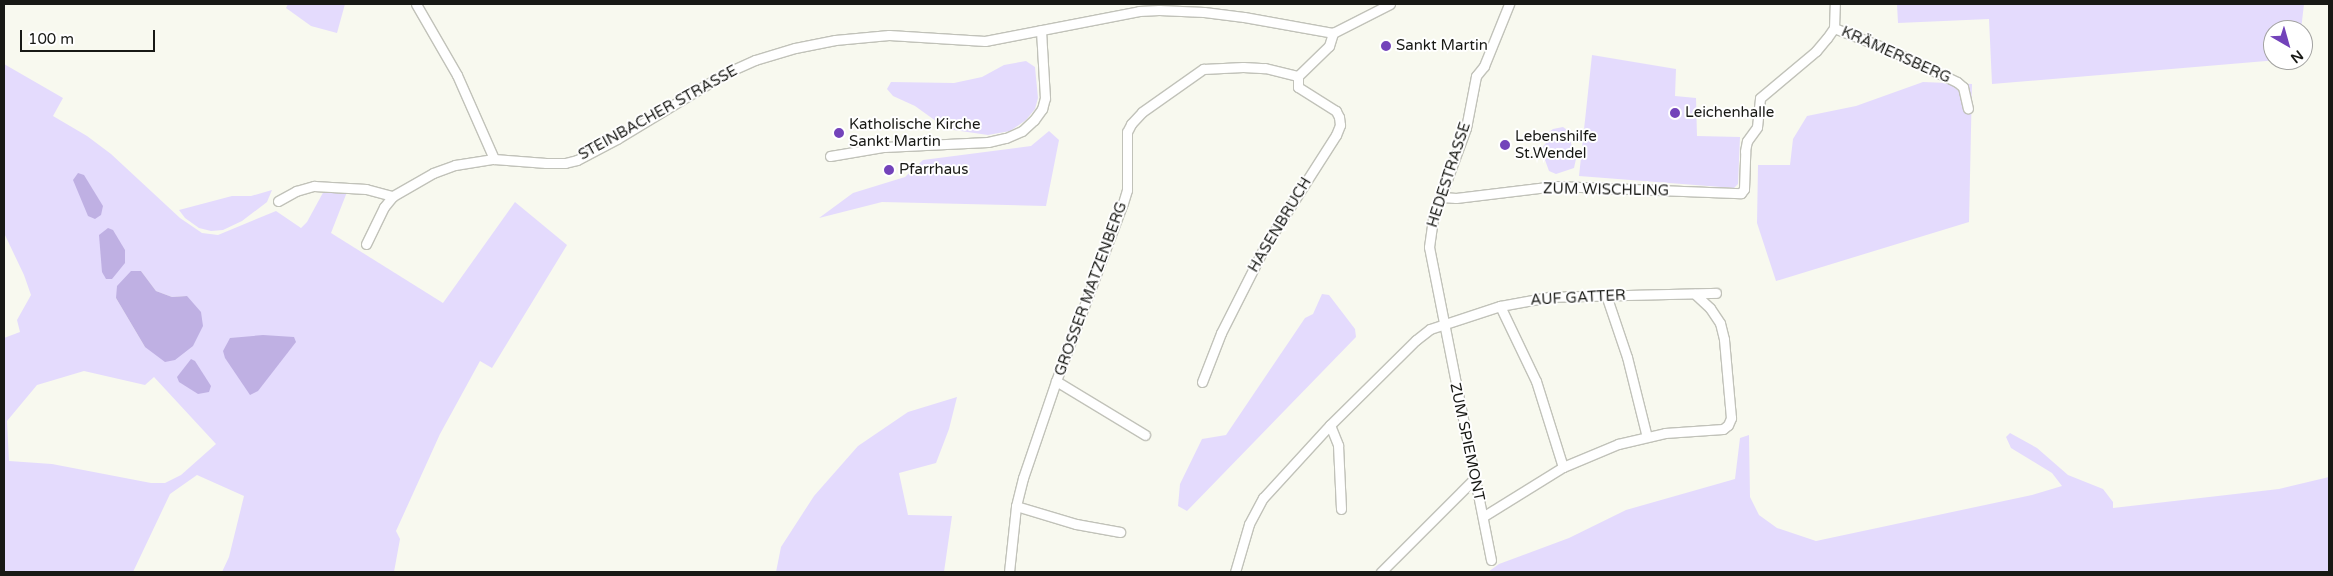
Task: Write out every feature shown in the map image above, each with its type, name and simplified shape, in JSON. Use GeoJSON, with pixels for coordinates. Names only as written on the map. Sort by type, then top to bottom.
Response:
{"type":"FeatureCollection","features":[{"type":"Feature","properties":{"kind":"street"},"geometry":{"type":"LineString","coordinates":[[416,4],[457,75],[494,158]]}},
{"type":"Feature","properties":{"kind":"street"},"geometry":{"type":"LineString","coordinates":[[1298,76],[1329,46],[1333,33],[1390,4]]}},
{"type":"Feature","properties":{"kind":"street","name":"HEDESTRASSE"},"geometry":{"type":"LineString","coordinates":[[1444,324],[1429,247],[1433,218],[1466,128],[1476,76],[1484,66],[1509,4]]}},
{"type":"Feature","properties":{"kind":"street","name":"KRÄMERSBERG"},"geometry":{"type":"LineString","coordinates":[[1741,193],[1744,189],[1747,141],[1757,127],[1760,98],[1816,51],[1834,28],[1835,4]]}},
{"type":"Feature","properties":{"kind":"street","name":"STEINBACHER STRASSE"},"geometry":{"type":"LineString","coordinates":[[366,244],[384,207],[393,196],[440,171],[455,165],[494,158],[546,163],[565,163],[577,160],[609,144],[726,73],[755,60],[795,48],[889,34],[981,41],[1139,11],[1159,10],[1204,12],[1244,17],[1333,33]]}},
{"type":"Feature","properties":{"kind":"street","name":"KRÄMERSBERG"},"geometry":{"type":"LineString","coordinates":[[1834,28],[1890,50],[1958,82],[1963,87],[1968,108]]}},
{"type":"Feature","properties":{"kind":"street"},"geometry":{"type":"LineString","coordinates":[[830,156],[884,147],[988,142],[1006,138],[1022,131],[1042,109],[1045,98],[1041,30]]}},
{"type":"Feature","properties":{"kind":"street","name":"GROSSER MATZENBERG"},"geometry":{"type":"LineString","coordinates":[[1009,572],[1016,506],[1056,381],[1124,203],[1127,132],[1130,124],[1142,112],[1203,69],[1215,67],[1265,68],[1298,76]]}},
{"type":"Feature","properties":{"kind":"street","name":"HASENBRUCH"},"geometry":{"type":"LineString","coordinates":[[1202,382],[1221,333],[1265,246],[1340,125],[1340,117],[1336,111],[1298,87],[1298,76]]}},
{"type":"Feature","properties":{"kind":"street"},"geometry":{"type":"LineString","coordinates":[[278,201],[296,191],[314,186],[366,189],[393,196]]}},
{"type":"Feature","properties":{"kind":"street","name":"ZUM WISCHLING"},"geometry":{"type":"LineString","coordinates":[[1442,197],[1456,198],[1555,186],[1735,195],[1741,193]]}},
{"type":"Feature","properties":{"kind":"street"},"geometry":{"type":"LineString","coordinates":[[1484,516],[1563,467],[1618,444],[1646,437],[1723,428],[1728,425],[1731,418],[1724,339],[1720,323],[1710,308],[1696,294]]}},
{"type":"Feature","properties":{"kind":"street","name":"AUF GATTER"},"geometry":{"type":"LineString","coordinates":[[1235,572],[1249,524],[1263,498],[1330,425],[1416,340],[1430,329],[1500,306],[1549,297],[1716,294]]}},
{"type":"Feature","properties":{"kind":"street"},"geometry":{"type":"LineString","coordinates":[[1606,295],[1634,381],[1646,437]]}},
{"type":"Feature","properties":{"kind":"street"},"geometry":{"type":"LineString","coordinates":[[1500,306],[1536,381],[1563,467]]}},
{"type":"Feature","properties":{"kind":"street","name":"ZUM SPIEMONT"},"geometry":{"type":"LineString","coordinates":[[1444,324],[1474,479],[1484,516],[1491,560]]}},
{"type":"Feature","properties":{"kind":"street"},"geometry":{"type":"LineString","coordinates":[[1056,381],[1145,435]]}},
{"type":"Feature","properties":{"kind":"street"},"geometry":{"type":"LineString","coordinates":[[1330,425],[1338,445],[1341,509]]}},
{"type":"Feature","properties":{"kind":"street"},"geometry":{"type":"LineString","coordinates":[[1381,572],[1474,479]]}},
{"type":"Feature","properties":{"kind":"street"},"geometry":{"type":"LineString","coordinates":[[1016,506],[1076,524],[1120,532]]}},
{"type":"Feature","properties":{"kind":"shaded area"},"geometry":{"type":"Polygon","coordinates":[[[288,4],[345,4],[337,33],[311,26],[286,8],[288,4]]]}},
{"type":"Feature","properties":{"kind":"shaded area"},"geometry":{"type":"Polygon","coordinates":[[[1897,4],[2304,4],[2302,20],[2263,20],[2263,61],[1992,84],[1989,19],[1898,23],[1897,4]]]}},
{"type":"Feature","properties":{"kind":"shaded area"},"geometry":{"type":"Polygon","coordinates":[[[1592,55],[1676,69],[1675,96],[1696,98],[1697,136],[1740,137],[1738,184],[1734,188],[1579,176],[1592,55]]]}},
{"type":"Feature","properties":{"kind":"shaded area"},"geometry":{"type":"Polygon","coordinates":[[[1026,61],[1035,67],[1038,98],[1035,109],[1026,120],[1010,131],[988,135],[947,129],[915,106],[893,96],[887,89],[891,82],[954,83],[982,77],[1004,65],[1026,61]]]}},
{"type":"Feature","properties":{"kind":"shaded area"},"geometry":{"type":"Polygon","coordinates":[[[4,64],[63,98],[53,116],[87,136],[111,154],[180,218],[202,233],[218,235],[276,211],[301,228],[307,222],[325,189],[347,192],[331,233],[443,303],[515,202],[567,245],[492,368],[480,361],[440,434],[396,531],[400,539],[394,572],[222,572],[229,557],[244,496],[197,475],[170,494],[133,572],[4,572],[4,338],[20,332],[17,320],[31,295],[24,275],[4,233],[4,64]],[[141,271],[116,298],[145,347],[187,296],[172,297],[156,291],[141,271]],[[84,371],[37,385],[7,421],[9,461],[52,464],[151,483],[165,483],[181,475],[216,444],[154,377],[145,385],[84,371]]]}},
{"type":"Feature","properties":{"kind":"shaded area"},"geometry":{"type":"Polygon","coordinates":[[[1923,82],[1972,84],[1969,222],[1776,281],[1757,223],[1758,165],[1790,165],[1793,139],[1807,116],[1856,106],[1923,82]]]}},
{"type":"Feature","properties":{"kind":"shaded area"},"geometry":{"type":"Polygon","coordinates":[[[1563,127],[1567,130],[1576,159],[1574,168],[1556,174],[1549,171],[1541,149],[1546,143],[1545,135],[1553,129],[1563,127]]]}},
{"type":"Feature","properties":{"kind":"shaded area"},"geometry":{"type":"Polygon","coordinates":[[[1049,131],[1059,140],[1046,206],[882,202],[819,218],[853,193],[905,177],[923,160],[1031,146],[1049,131]]]}},
{"type":"Feature","properties":{"kind":"shaded area"},"geometry":{"type":"Polygon","coordinates":[[[78,173],[84,175],[103,206],[101,215],[95,219],[88,216],[73,180],[78,173]]]}},
{"type":"Feature","properties":{"kind":"shaded area"},"geometry":{"type":"Polygon","coordinates":[[[272,190],[267,202],[242,221],[223,230],[211,231],[199,228],[185,218],[179,210],[232,196],[251,196],[272,190]]]}},
{"type":"Feature","properties":{"kind":"shaded area"},"geometry":{"type":"Polygon","coordinates":[[[108,228],[113,230],[125,250],[125,263],[112,279],[106,279],[102,272],[99,235],[108,228]]]}},
{"type":"Feature","properties":{"kind":"shaded area"},"geometry":{"type":"Polygon","coordinates":[[[131,271],[141,271],[156,291],[172,297],[187,296],[201,312],[203,326],[193,346],[175,360],[165,362],[145,347],[116,298],[117,286],[131,271]]]}},
{"type":"Feature","properties":{"kind":"shaded area"},"geometry":{"type":"Polygon","coordinates":[[[1322,294],[1329,295],[1355,329],[1356,337],[1187,511],[1178,506],[1180,484],[1202,439],[1226,435],[1305,318],[1313,314],[1322,294]]]}},
{"type":"Feature","properties":{"kind":"shaded area"},"geometry":{"type":"Polygon","coordinates":[[[263,335],[294,337],[296,342],[258,391],[250,395],[225,358],[223,351],[230,338],[263,335]]]}},
{"type":"Feature","properties":{"kind":"shaded area"},"geometry":{"type":"Polygon","coordinates":[[[191,359],[195,361],[211,386],[209,392],[198,394],[179,382],[177,377],[191,359]]]}},
{"type":"Feature","properties":{"kind":"shaded area"},"geometry":{"type":"Polygon","coordinates":[[[957,397],[949,429],[936,463],[899,473],[908,515],[952,516],[944,572],[776,572],[781,547],[814,496],[858,446],[908,412],[957,397]]]}},
{"type":"Feature","properties":{"kind":"shaded area"},"geometry":{"type":"Polygon","coordinates":[[[2010,433],[2037,448],[2068,475],[2103,489],[2113,502],[2113,508],[2279,489],[2329,477],[2329,572],[1488,572],[1499,564],[1569,538],[1626,510],[1735,479],[1740,438],[1749,435],[1750,497],[1759,515],[1777,528],[1816,541],[2032,495],[2062,486],[2052,473],[2011,448],[2006,437],[2010,433]]]}},
{"type":"Feature","properties":{"kind":"place","name":"Sankt Martin"},"geometry":{"type":"Point","coordinates":[1386,46]}},
{"type":"Feature","properties":{"kind":"place","name":"Leichenhalle"},"geometry":{"type":"Point","coordinates":[1675,113]}},
{"type":"Feature","properties":{"kind":"place","name":"Katholische Kirche Sankt Martin"},"geometry":{"type":"Point","coordinates":[839,133]}},
{"type":"Feature","properties":{"kind":"place","name":"Lebenshilfe St.Wendel"},"geometry":{"type":"Point","coordinates":[1505,145]}},
{"type":"Feature","properties":{"kind":"place","name":"Pfarrhaus"},"geometry":{"type":"Point","coordinates":[889,170]}}]}
